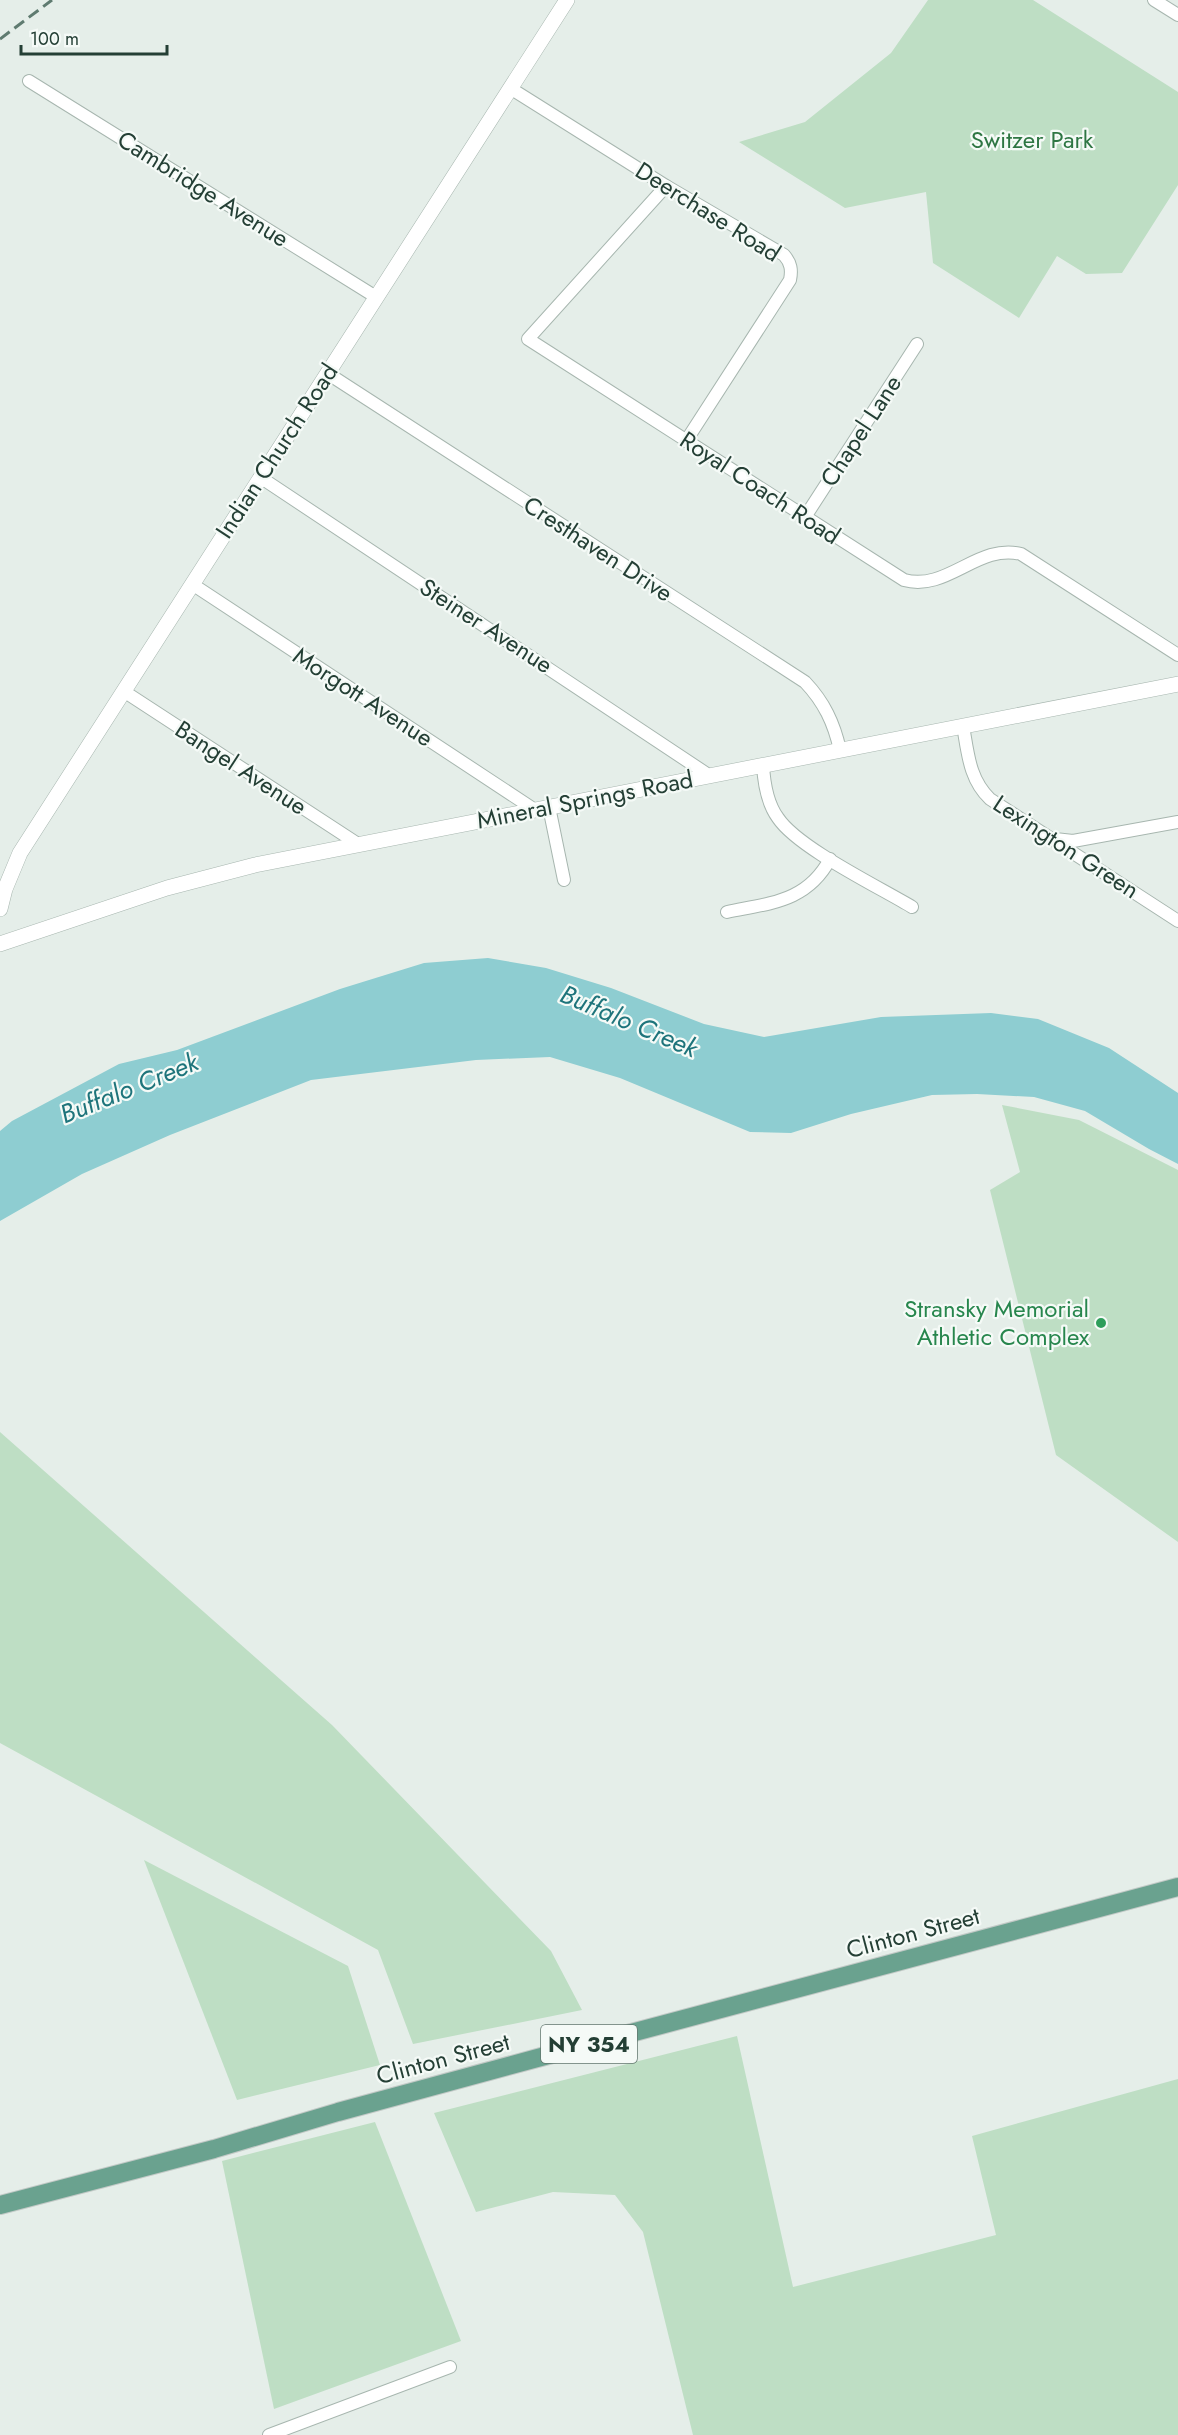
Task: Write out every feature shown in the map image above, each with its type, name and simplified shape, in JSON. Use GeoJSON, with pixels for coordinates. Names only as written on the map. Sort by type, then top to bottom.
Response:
{"type":"FeatureCollection","features":[{"type":"Feature","properties":{"kind":"main road","name":"Clinton Street"},"geometry":{"type":"LineString","coordinates":[[0,2205],[1178,1887]]}},
{"type":"Feature","properties":{"kind":"street","name":"Indian Church Road"},"geometry":{"type":"LineString","coordinates":[[0,909],[4,889],[20,853],[567,0]]}},
{"type":"Feature","properties":{"kind":"street"},"geometry":{"type":"LineString","coordinates":[[1154,0],[1178,15]]}},
{"type":"Feature","properties":{"kind":"street","name":"Cambridge Avenue"},"geometry":{"type":"LineString","coordinates":[[29,81],[376,297]]}},
{"type":"Feature","properties":{"kind":"street","name":"Deerchase Road"},"geometry":{"type":"LineString","coordinates":[[510,88],[666,186],[784,255],[791,267],[790,280],[686,441]]}},
{"type":"Feature","properties":{"kind":"street","name":"Royal Coach Road"},"geometry":{"type":"LineString","coordinates":[[666,186],[528,339],[904,580],[925,583],[998,552],[1010,551],[1021,554],[1178,655]]}},
{"type":"Feature","properties":{"kind":"street","name":"Chapel Lane"},"geometry":{"type":"LineString","coordinates":[[805,517],[917,344]]}},
{"type":"Feature","properties":{"kind":"street","name":"Cresthaven Drive"},"geometry":{"type":"LineString","coordinates":[[327,373],[805,682],[831,718],[840,750]]}},
{"type":"Feature","properties":{"kind":"street","name":"Steiner Avenue"},"geometry":{"type":"LineString","coordinates":[[260,477],[711,776]]}},
{"type":"Feature","properties":{"kind":"street","name":"Morgott Avenue"},"geometry":{"type":"LineString","coordinates":[[192,584],[542,808]]}},
{"type":"Feature","properties":{"kind":"street","name":"Mineral Springs Road"},"geometry":{"type":"LineString","coordinates":[[0,944],[208,876],[358,844],[1178,684]]}},
{"type":"Feature","properties":{"kind":"street","name":"Bangel Avenue"},"geometry":{"type":"LineString","coordinates":[[125,692],[358,844]]}},
{"type":"Feature","properties":{"kind":"street","name":"Lexington Green"},"geometry":{"type":"LineString","coordinates":[[963,726],[972,773],[982,791],[990,799],[1178,921]]}},
{"type":"Feature","properties":{"kind":"street"},"geometry":{"type":"LineString","coordinates":[[763,765],[765,789],[777,818],[796,837],[912,907]]}},
{"type":"Feature","properties":{"kind":"street"},"geometry":{"type":"LineString","coordinates":[[542,808],[564,880]]}},
{"type":"Feature","properties":{"kind":"street"},"geometry":{"type":"LineString","coordinates":[[1048,836],[1073,841],[1178,822]]}},
{"type":"Feature","properties":{"kind":"street"},"geometry":{"type":"LineString","coordinates":[[727,912],[794,896],[814,881],[830,859]]}},
{"type":"Feature","properties":{"kind":"street"},"geometry":{"type":"LineString","coordinates":[[269,2435],[450,2367]]}},
{"type":"Feature","properties":{"kind":"green space","name":"Switzer Park"},"geometry":{"type":"Polygon","coordinates":[[[928,0],[1033,0],[1178,92],[1178,185],[1122,273],[1086,274],[1057,256],[1019,318],[933,263],[926,192],[845,208],[739,142],[805,122],[891,53],[928,0]]]}},
{"type":"Feature","properties":{"kind":"green space","name":"Stransky Memorial Athletic Complex"},"geometry":{"type":"Polygon","coordinates":[[[1002,1105],[1079,1120],[1178,1170],[1178,1542],[1056,1455],[990,1190],[1020,1172],[1002,1105]]]}},
{"type":"Feature","properties":{"kind":"green space"},"geometry":{"type":"Polygon","coordinates":[[[0,1432],[332,1725],[551,1951],[582,2010],[413,2044],[378,1950],[0,1743],[0,1432]]]}},
{"type":"Feature","properties":{"kind":"green space"},"geometry":{"type":"Polygon","coordinates":[[[144,1860],[348,1966],[380,2065],[237,2100],[144,1860]]]}},
{"type":"Feature","properties":{"kind":"green space"},"geometry":{"type":"Polygon","coordinates":[[[737,2036],[793,2287],[996,2235],[972,2136],[1178,2079],[1178,2435],[693,2435],[643,2232],[615,2195],[553,2192],[476,2212],[434,2113],[737,2036]]]}},
{"type":"Feature","properties":{"kind":"green space"},"geometry":{"type":"Polygon","coordinates":[[[375,2122],[461,2341],[274,2409],[222,2161],[375,2122]]]}},
{"type":"Feature","properties":{"kind":"water","name":"Buffalo Creek"},"geometry":{"type":"Polygon","coordinates":[[[488,958],[546,968],[611,988],[704,1024],[764,1037],[881,1017],[991,1013],[1038,1019],[1109,1048],[1178,1093],[1178,1164],[1085,1111],[1034,1097],[977,1094],[932,1095],[851,1114],[791,1133],[750,1132],[620,1078],[550,1057],[476,1060],[311,1080],[170,1135],[82,1174],[0,1221],[0,1131],[12,1121],[119,1064],[177,1050],[340,989],[424,963],[488,958]]]}},
{"type":"Feature","properties":{"kind":"railway"},"geometry":{"type":"LineString","coordinates":[[0,39],[52,0]]}},
{"type":"Feature","properties":{"kind":"place","name":"Stransky Memorial Athletic Complex"},"geometry":{"type":"Point","coordinates":[1101,1323]}}]}
